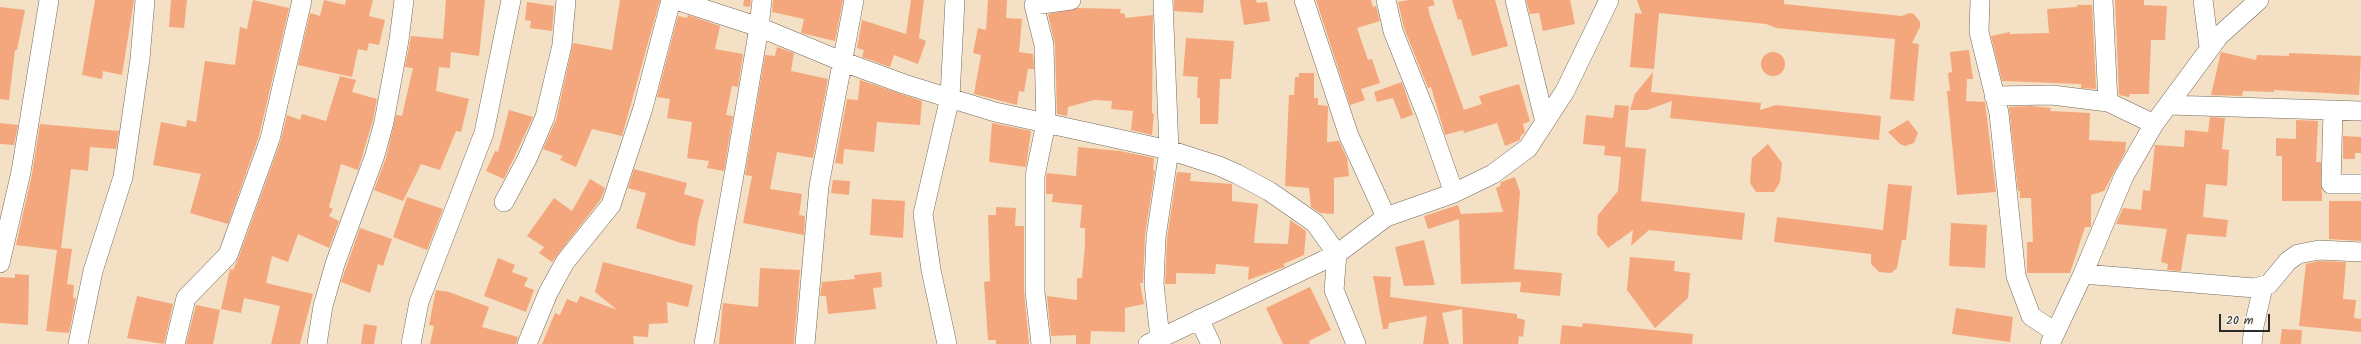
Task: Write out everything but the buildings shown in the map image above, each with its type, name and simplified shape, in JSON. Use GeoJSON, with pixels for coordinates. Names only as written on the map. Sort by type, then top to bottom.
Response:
{"type":"FeatureCollection","features":[{"type":"Feature","properties":{"kind":"street"},"geometry":{"type":"LineString","coordinates":[[0,262],[21,172],[50,0]]}},
{"type":"Feature","properties":{"kind":"street"},"geometry":{"type":"LineString","coordinates":[[78,344],[93,271],[123,176],[140,59],[145,0]]}},
{"type":"Feature","properties":{"kind":"street"},"geometry":{"type":"LineString","coordinates":[[175,344],[186,298],[228,255],[231,248],[270,139],[302,0]]}},
{"type":"Feature","properties":{"kind":"street"},"geometry":{"type":"LineString","coordinates":[[317,344],[323,306],[335,264],[375,155],[384,122],[400,40],[404,0]]}},
{"type":"Feature","properties":{"kind":"street"},"geometry":{"type":"LineString","coordinates":[[411,344],[419,302],[484,134],[510,0]]}},
{"type":"Feature","properties":{"kind":"street"},"geometry":{"type":"LineString","coordinates":[[504,202],[527,160],[545,117],[562,45],[566,0]]}},
{"type":"Feature","properties":{"kind":"street"},"geometry":{"type":"LineString","coordinates":[[526,344],[548,293],[565,262],[611,205],[643,108],[671,0]]}},
{"type":"Feature","properties":{"kind":"street"},"geometry":{"type":"LineString","coordinates":[[676,0],[759,27],[801,43],[841,61],[904,84],[995,112],[1169,150],[1219,166],[1269,191],[1315,223],[1338,254],[1334,290],[1356,344]]}},
{"type":"Feature","properties":{"kind":"street"},"geometry":{"type":"LineString","coordinates":[[704,344],[759,27],[762,0]]}},
{"type":"Feature","properties":{"kind":"street"},"geometry":{"type":"LineString","coordinates":[[805,344],[819,186],[826,161],[841,61],[854,0]]}},
{"type":"Feature","properties":{"kind":"street"},"geometry":{"type":"LineString","coordinates":[[947,344],[931,270],[923,214],[950,97],[956,0]]}},
{"type":"Feature","properties":{"kind":"street"},"geometry":{"type":"LineString","coordinates":[[1041,344],[1035,292],[1035,176],[1046,123],[1044,45],[1034,5],[1071,0]]}},
{"type":"Feature","properties":{"kind":"street"},"geometry":{"type":"LineString","coordinates":[[1163,0],[1169,150],[1155,245],[1154,341],[1338,254],[1386,217],[1454,193],[1493,174],[1528,148],[1565,92],[1609,0]]}},
{"type":"Feature","properties":{"kind":"street"},"geometry":{"type":"LineString","coordinates":[[1304,0],[1349,136],[1386,217]]}},
{"type":"Feature","properties":{"kind":"street"},"geometry":{"type":"LineString","coordinates":[[1386,0],[1393,31],[1427,116],[1454,193]]}},
{"type":"Feature","properties":{"kind":"street"},"geometry":{"type":"LineString","coordinates":[[1515,0],[1545,122]]}},
{"type":"Feature","properties":{"kind":"street"},"geometry":{"type":"LineString","coordinates":[[1980,0],[1979,32],[1999,113],[2016,276],[2031,316],[2053,338],[2083,274],[2124,176],[2154,124],[2169,106],[2218,36],[2259,0]]}},
{"type":"Feature","properties":{"kind":"street"},"geometry":{"type":"LineString","coordinates":[[2103,0],[2108,102]]}},
{"type":"Feature","properties":{"kind":"street"},"geometry":{"type":"LineString","coordinates":[[2203,0],[2209,47]]}},
{"type":"Feature","properties":{"kind":"street"},"geometry":{"type":"LineString","coordinates":[[1994,96],[2052,95],[2108,102],[2154,124]]}},
{"type":"Feature","properties":{"kind":"street"},"geometry":{"type":"LineString","coordinates":[[2169,106],[2361,110]]}},
{"type":"Feature","properties":{"kind":"street"},"geometry":{"type":"LineString","coordinates":[[2333,110],[2331,184],[2361,184]]}},
{"type":"Feature","properties":{"kind":"street"},"geometry":{"type":"LineString","coordinates":[[2083,274],[2263,287],[2269,284],[2288,261],[2298,254],[2319,250],[2361,252]]}},
{"type":"Feature","properties":{"kind":"street"},"geometry":{"type":"LineString","coordinates":[[2252,344],[2254,326],[2263,287]]}},
{"type":"Feature","properties":{"kind":"street"},"geometry":{"type":"LineString","coordinates":[[1199,319],[1211,344]]}}]}
